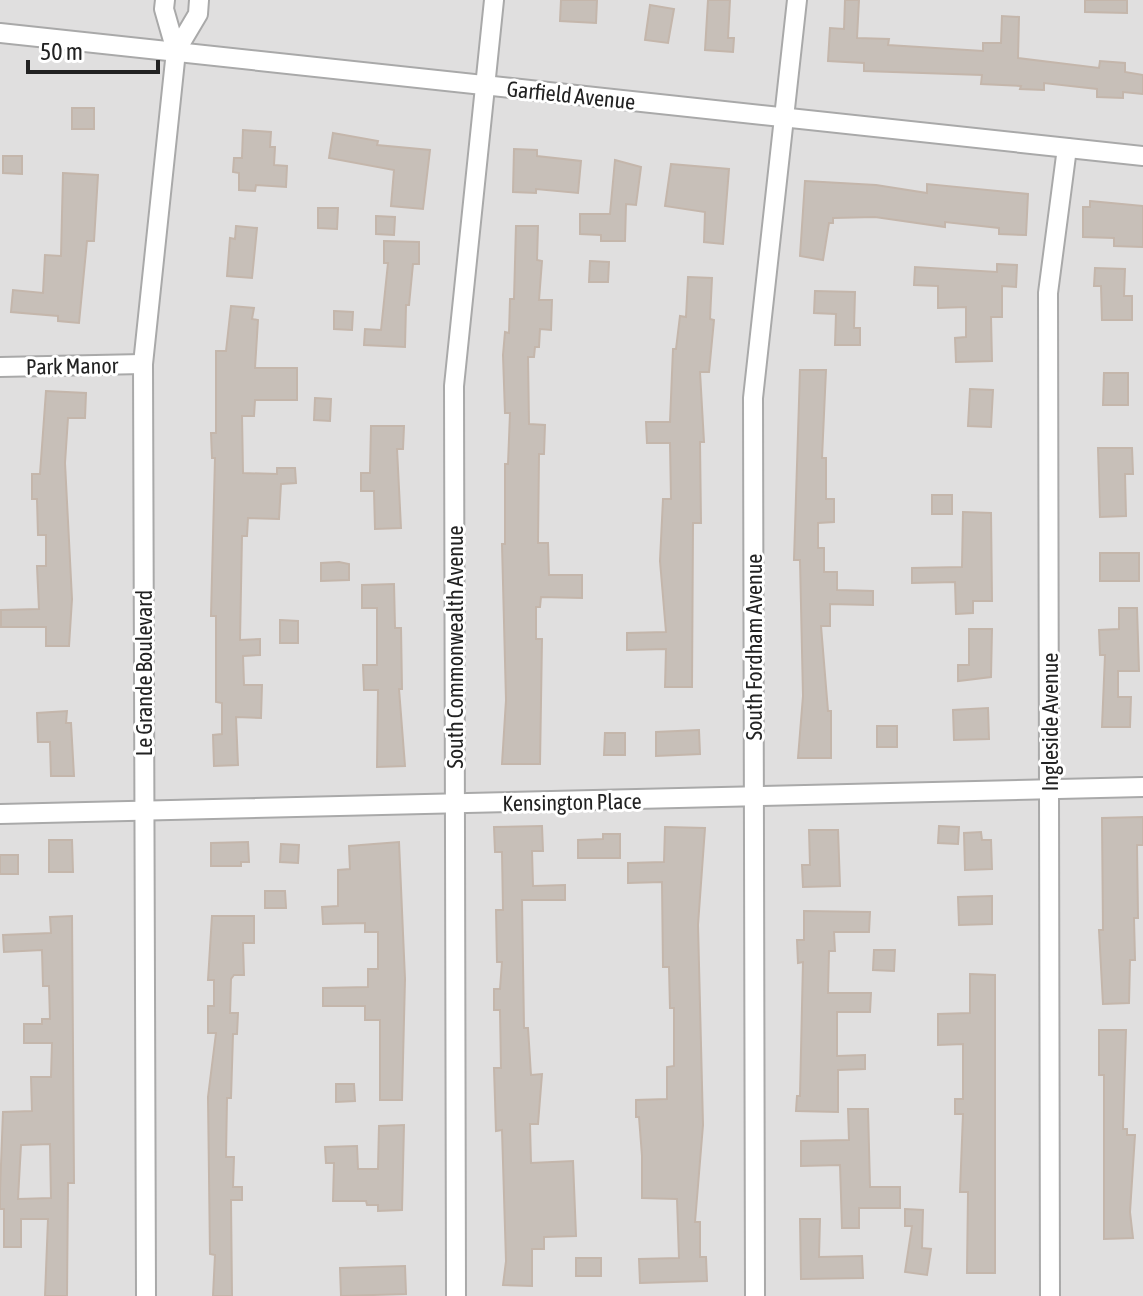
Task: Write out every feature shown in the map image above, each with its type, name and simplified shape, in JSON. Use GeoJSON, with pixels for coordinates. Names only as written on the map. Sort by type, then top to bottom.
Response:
{"type":"FeatureCollection","features":[{"type":"Feature","properties":{"kind":"street","name":"Le Grande Boulevard"},"geometry":{"type":"LineString","coordinates":[[146,1296],[143,364],[176,51],[164,9],[165,0]]}},
{"type":"Feature","properties":{"kind":"street","name":"Le Grande Boulevard"},"geometry":{"type":"LineString","coordinates":[[176,51],[198,14],[199,0]]}},
{"type":"Feature","properties":{"kind":"street","name":"South Commonwealth Avenue"},"geometry":{"type":"LineString","coordinates":[[456,1296],[454,386],[494,0]]}},
{"type":"Feature","properties":{"kind":"street","name":"South Fordham Avenue"},"geometry":{"type":"LineString","coordinates":[[755,1296],[753,398],[797,0]]}},
{"type":"Feature","properties":{"kind":"street","name":"Garfield Avenue"},"geometry":{"type":"LineString","coordinates":[[0,33],[1143,156]]}},
{"type":"Feature","properties":{"kind":"street","name":"Ingleside Avenue"},"geometry":{"type":"LineString","coordinates":[[1050,1296],[1048,293],[1067,148]]}},
{"type":"Feature","properties":{"kind":"street","name":"Park Manor"},"geometry":{"type":"LineString","coordinates":[[0,367],[143,364]]}},
{"type":"Feature","properties":{"kind":"street","name":"Kensington Place"},"geometry":{"type":"LineString","coordinates":[[0,814],[1143,787]]}},
{"type":"Feature","properties":{"kind":"shaded area"},"geometry":{"type":"Polygon","coordinates":[[[0,0],[1143,0],[1143,1296],[0,1296],[0,0]]]}},
{"type":"Feature","properties":{"kind":"building"},"geometry":{"type":"Polygon","coordinates":[[[561,0],[597,0],[596,23],[560,21],[561,0]]]}},
{"type":"Feature","properties":{"kind":"building"},"geometry":{"type":"Polygon","coordinates":[[[708,0],[730,0],[728,38],[734,38],[733,52],[705,50],[708,0]]]}},
{"type":"Feature","properties":{"kind":"building"},"geometry":{"type":"Polygon","coordinates":[[[845,0],[859,0],[857,38],[889,39],[888,45],[983,51],[983,43],[1001,43],[1002,16],[1019,17],[1018,58],[1099,68],[1100,61],[1125,63],[1125,72],[1143,75],[1143,94],[1123,92],[1123,98],[1097,97],[1097,89],[1044,83],[1044,90],[1020,89],[1021,86],[981,84],[982,75],[864,71],[864,63],[828,61],[830,28],[844,29],[845,0]]]}},
{"type":"Feature","properties":{"kind":"building"},"geometry":{"type":"Polygon","coordinates":[[[1085,0],[1127,0],[1127,13],[1085,12],[1085,0]]]}},
{"type":"Feature","properties":{"kind":"building"},"geometry":{"type":"Polygon","coordinates":[[[650,5],[674,9],[668,43],[645,40],[650,5]]]}},
{"type":"Feature","properties":{"kind":"building"},"geometry":{"type":"Polygon","coordinates":[[[72,108],[94,108],[94,129],[72,129],[72,108]]]}},
{"type":"Feature","properties":{"kind":"building"},"geometry":{"type":"Polygon","coordinates":[[[243,130],[271,132],[270,147],[275,147],[274,165],[287,166],[286,187],[256,185],[255,191],[239,190],[239,173],[233,172],[234,158],[242,158],[243,130]]]}},
{"type":"Feature","properties":{"kind":"building"},"geometry":{"type":"Polygon","coordinates":[[[333,133],[378,141],[377,145],[430,150],[423,209],[391,206],[394,170],[329,158],[333,133]]]}},
{"type":"Feature","properties":{"kind":"building"},"geometry":{"type":"Polygon","coordinates":[[[514,149],[537,150],[537,156],[581,161],[578,193],[536,189],[536,193],[513,192],[514,149]]]}},
{"type":"Feature","properties":{"kind":"building"},"geometry":{"type":"Polygon","coordinates":[[[3,156],[22,156],[22,174],[3,173],[3,156]]]}},
{"type":"Feature","properties":{"kind":"building"},"geometry":{"type":"Polygon","coordinates":[[[615,160],[641,167],[636,205],[626,204],[625,241],[601,241],[601,235],[580,234],[580,214],[610,214],[615,160]]]}},
{"type":"Feature","properties":{"kind":"building"},"geometry":{"type":"Polygon","coordinates":[[[671,164],[729,169],[723,244],[704,242],[705,212],[665,206],[671,164]]]}},
{"type":"Feature","properties":{"kind":"building"},"geometry":{"type":"Polygon","coordinates":[[[63,173],[98,175],[94,241],[87,241],[79,323],[58,321],[58,316],[11,312],[13,290],[43,293],[45,255],[61,256],[63,173]]]}},
{"type":"Feature","properties":{"kind":"building"},"geometry":{"type":"Polygon","coordinates":[[[805,181],[876,185],[927,193],[927,184],[1028,194],[1026,235],[999,234],[999,228],[945,222],[945,227],[875,217],[833,218],[833,223],[829,223],[823,260],[800,256],[805,181]]]}},
{"type":"Feature","properties":{"kind":"building"},"geometry":{"type":"Polygon","coordinates":[[[1090,201],[1143,206],[1143,247],[1114,246],[1114,238],[1083,237],[1083,207],[1090,207],[1090,201]]]}},
{"type":"Feature","properties":{"kind":"building"},"geometry":{"type":"Polygon","coordinates":[[[318,208],[338,208],[337,229],[318,228],[318,208]]]}},
{"type":"Feature","properties":{"kind":"building"},"geometry":{"type":"Polygon","coordinates":[[[376,216],[395,217],[394,235],[376,234],[376,216]]]}},
{"type":"Feature","properties":{"kind":"building"},"geometry":{"type":"Polygon","coordinates":[[[236,226],[257,228],[252,278],[227,276],[230,238],[235,239],[236,226]]]}},
{"type":"Feature","properties":{"kind":"building"},"geometry":{"type":"Polygon","coordinates":[[[516,226],[538,226],[537,260],[542,261],[539,300],[552,300],[551,330],[540,329],[539,347],[535,347],[534,357],[528,357],[529,424],[545,425],[544,454],[539,454],[538,543],[548,543],[549,575],[582,575],[582,598],[541,597],[540,607],[536,607],[536,639],[542,639],[540,764],[502,764],[506,700],[502,544],[505,544],[505,464],[508,464],[510,413],[505,413],[503,355],[505,332],[509,333],[510,299],[514,299],[516,226]]]}},
{"type":"Feature","properties":{"kind":"building"},"geometry":{"type":"Polygon","coordinates":[[[384,241],[419,242],[419,264],[413,264],[409,305],[406,305],[405,347],[364,345],[365,329],[381,330],[388,263],[384,263],[384,241]]]}},
{"type":"Feature","properties":{"kind":"building"},"geometry":{"type":"Polygon","coordinates":[[[590,261],[609,262],[608,282],[589,282],[590,261]]]}},
{"type":"Feature","properties":{"kind":"building"},"geometry":{"type":"Polygon","coordinates":[[[997,264],[1017,265],[1016,287],[1002,286],[1002,317],[991,317],[992,361],[956,362],[955,338],[966,337],[966,307],[938,308],[938,286],[914,285],[915,267],[997,272],[997,264]]]}},
{"type":"Feature","properties":{"kind":"building"},"geometry":{"type":"Polygon","coordinates":[[[1095,268],[1125,269],[1124,296],[1132,296],[1132,320],[1102,320],[1101,286],[1094,286],[1095,268]]]}},
{"type":"Feature","properties":{"kind":"building"},"geometry":{"type":"Polygon","coordinates":[[[688,277],[712,278],[710,319],[714,320],[709,372],[700,372],[704,442],[700,442],[701,523],[693,523],[692,687],[665,687],[666,649],[627,650],[627,633],[666,632],[660,561],[663,499],[671,499],[670,443],[647,443],[646,422],[670,422],[673,349],[676,349],[680,316],[686,317],[688,277]]]}},
{"type":"Feature","properties":{"kind":"building"},"geometry":{"type":"Polygon","coordinates":[[[815,291],[855,292],[854,328],[860,328],[860,345],[835,345],[836,314],[814,313],[815,291]]]}},
{"type":"Feature","properties":{"kind":"building"},"geometry":{"type":"Polygon","coordinates":[[[231,306],[254,308],[252,319],[258,320],[255,368],[297,368],[297,400],[255,400],[254,416],[242,416],[243,473],[277,474],[277,468],[295,468],[296,483],[281,484],[279,519],[248,518],[247,536],[242,536],[240,640],[260,639],[260,655],[243,656],[244,685],[262,685],[261,718],[236,717],[238,765],[214,766],[213,735],[222,734],[222,703],[216,702],[216,616],[211,616],[215,458],[212,458],[211,433],[216,433],[216,351],[226,351],[231,306]]]}},
{"type":"Feature","properties":{"kind":"building"},"geometry":{"type":"Polygon","coordinates":[[[334,311],[353,312],[352,330],[334,329],[334,311]]]}},
{"type":"Feature","properties":{"kind":"building"},"geometry":{"type":"Polygon","coordinates":[[[800,370],[826,370],[822,458],[826,458],[826,499],[834,499],[834,522],[818,523],[818,548],[824,548],[824,572],[837,572],[837,590],[873,591],[873,605],[830,604],[830,626],[821,626],[828,711],[831,711],[831,758],[798,758],[803,696],[800,560],[794,560],[800,370]]]}},
{"type":"Feature","properties":{"kind":"building"},"geometry":{"type":"Polygon","coordinates":[[[1104,373],[1128,373],[1128,405],[1103,405],[1104,373]]]}},
{"type":"Feature","properties":{"kind":"building"},"geometry":{"type":"Polygon","coordinates":[[[970,389],[993,390],[991,427],[968,426],[970,389]]]}},
{"type":"Feature","properties":{"kind":"building"},"geometry":{"type":"Polygon","coordinates":[[[46,391],[86,393],[85,418],[68,418],[65,463],[72,599],[69,646],[46,646],[46,627],[1,627],[1,610],[39,609],[37,566],[46,566],[46,535],[38,535],[37,499],[32,499],[32,474],[40,474],[46,391]]]}},
{"type":"Feature","properties":{"kind":"building"},"geometry":{"type":"Polygon","coordinates":[[[315,398],[331,399],[330,421],[314,420],[315,398]]]}},
{"type":"Feature","properties":{"kind":"building"},"geometry":{"type":"Polygon","coordinates":[[[371,426],[404,426],[403,449],[397,449],[401,528],[375,529],[374,491],[361,491],[361,473],[370,473],[371,426]]]}},
{"type":"Feature","properties":{"kind":"building"},"geometry":{"type":"Polygon","coordinates":[[[1098,448],[1132,448],[1133,474],[1125,474],[1126,516],[1100,517],[1098,448]]]}},
{"type":"Feature","properties":{"kind":"building"},"geometry":{"type":"Polygon","coordinates":[[[932,495],[952,495],[952,514],[932,514],[932,495]]]}},
{"type":"Feature","properties":{"kind":"building"},"geometry":{"type":"Polygon","coordinates":[[[963,512],[991,513],[992,601],[973,601],[973,613],[956,614],[955,582],[912,583],[912,568],[962,567],[963,512]]]}},
{"type":"Feature","properties":{"kind":"building"},"geometry":{"type":"Polygon","coordinates":[[[1100,553],[1139,553],[1139,581],[1100,581],[1100,553]]]}},
{"type":"Feature","properties":{"kind":"building"},"geometry":{"type":"Polygon","coordinates":[[[321,563],[349,564],[349,580],[321,581],[321,563]]]}},
{"type":"Feature","properties":{"kind":"building"},"geometry":{"type":"Polygon","coordinates":[[[394,584],[395,628],[401,628],[402,689],[399,689],[405,766],[377,767],[378,690],[364,690],[363,665],[377,665],[377,608],[362,608],[362,585],[394,584]]]}},
{"type":"Feature","properties":{"kind":"building"},"geometry":{"type":"Polygon","coordinates":[[[1119,608],[1137,608],[1139,671],[1118,671],[1118,697],[1131,697],[1130,727],[1102,727],[1105,655],[1100,655],[1099,630],[1119,629],[1119,608]]]}},
{"type":"Feature","properties":{"kind":"building"},"geometry":{"type":"Polygon","coordinates":[[[280,620],[298,621],[298,643],[280,643],[280,620]]]}},
{"type":"Feature","properties":{"kind":"building"},"geometry":{"type":"Polygon","coordinates":[[[969,629],[992,629],[991,677],[958,681],[958,665],[969,665],[969,629]]]}},
{"type":"Feature","properties":{"kind":"building"},"geometry":{"type":"Polygon","coordinates":[[[988,708],[989,739],[954,740],[953,710],[988,708]]]}},
{"type":"Feature","properties":{"kind":"building"},"geometry":{"type":"Polygon","coordinates":[[[67,711],[66,723],[71,723],[74,776],[51,776],[50,742],[38,742],[37,713],[67,711]]]}},
{"type":"Feature","properties":{"kind":"building"},"geometry":{"type":"Polygon","coordinates":[[[877,726],[897,726],[897,747],[877,747],[877,726]]]}},
{"type":"Feature","properties":{"kind":"building"},"geometry":{"type":"Polygon","coordinates":[[[699,730],[700,754],[656,756],[656,732],[699,730]]]}},
{"type":"Feature","properties":{"kind":"building"},"geometry":{"type":"Polygon","coordinates":[[[605,733],[625,733],[625,755],[604,755],[605,733]]]}},
{"type":"Feature","properties":{"kind":"building"},"geometry":{"type":"Polygon","coordinates":[[[1143,817],[1143,845],[1137,845],[1138,918],[1134,918],[1135,960],[1130,960],[1129,1003],[1103,1004],[1099,930],[1103,930],[1102,818],[1143,817]]]}},
{"type":"Feature","properties":{"kind":"building"},"geometry":{"type":"Polygon","coordinates":[[[542,826],[543,851],[532,851],[533,886],[565,885],[565,900],[522,900],[524,1028],[528,1028],[531,1075],[542,1074],[538,1124],[530,1124],[531,1163],[573,1161],[576,1236],[544,1237],[544,1249],[532,1249],[532,1286],[503,1285],[506,1261],[502,1130],[496,1131],[494,1068],[501,1068],[500,1010],[494,1010],[494,989],[500,989],[502,962],[497,962],[496,910],[503,910],[502,852],[495,852],[494,827],[542,826]]]}},
{"type":"Feature","properties":{"kind":"building"},"geometry":{"type":"Polygon","coordinates":[[[939,826],[959,827],[958,844],[938,843],[939,826]]]}},
{"type":"Feature","properties":{"kind":"building"},"geometry":{"type":"Polygon","coordinates":[[[665,827],[705,828],[698,925],[703,1125],[695,1222],[700,1222],[700,1257],[706,1257],[707,1281],[640,1283],[639,1259],[679,1258],[677,1199],[642,1198],[642,1156],[639,1117],[636,1117],[636,1100],[667,1099],[667,1067],[674,1066],[674,1008],[670,1008],[669,967],[663,967],[662,882],[628,883],[628,863],[664,862],[665,827]]]}},
{"type":"Feature","properties":{"kind":"building"},"geometry":{"type":"Polygon","coordinates":[[[809,830],[838,830],[840,886],[803,887],[802,865],[810,865],[809,830]]]}},
{"type":"Feature","properties":{"kind":"building"},"geometry":{"type":"Polygon","coordinates":[[[981,832],[982,840],[991,840],[992,869],[965,870],[964,833],[981,832]]]}},
{"type":"Feature","properties":{"kind":"building"},"geometry":{"type":"Polygon","coordinates":[[[603,834],[620,834],[620,858],[578,858],[578,840],[603,839],[603,834]]]}},
{"type":"Feature","properties":{"kind":"building"},"geometry":{"type":"Polygon","coordinates":[[[49,840],[72,840],[73,872],[49,872],[49,840]]]}},
{"type":"Feature","properties":{"kind":"building"},"geometry":{"type":"Polygon","coordinates":[[[248,842],[249,862],[241,862],[241,866],[211,866],[211,843],[248,842]]]}},
{"type":"Feature","properties":{"kind":"building"},"geometry":{"type":"Polygon","coordinates":[[[399,842],[405,979],[402,1100],[380,1100],[380,1020],[365,1020],[365,1006],[323,1006],[323,988],[368,987],[368,969],[378,969],[378,932],[365,932],[365,923],[323,924],[322,907],[338,906],[338,870],[350,869],[349,846],[399,842]]]}},
{"type":"Feature","properties":{"kind":"building"},"geometry":{"type":"Polygon","coordinates":[[[281,844],[299,845],[298,863],[280,862],[281,844]]]}},
{"type":"Feature","properties":{"kind":"building"},"geometry":{"type":"Polygon","coordinates":[[[0,855],[18,855],[18,874],[0,874],[0,855]]]}},
{"type":"Feature","properties":{"kind":"building"},"geometry":{"type":"Polygon","coordinates":[[[265,891],[285,891],[286,908],[265,908],[265,891]]]}},
{"type":"Feature","properties":{"kind":"building"},"geometry":{"type":"Polygon","coordinates":[[[992,896],[992,924],[959,925],[958,897],[992,896]]]}},
{"type":"Feature","properties":{"kind":"building"},"geometry":{"type":"Polygon","coordinates":[[[804,911],[870,912],[869,932],[834,932],[835,951],[829,951],[828,993],[871,993],[870,1012],[837,1012],[837,1056],[865,1055],[865,1069],[838,1070],[838,1112],[796,1111],[797,1096],[800,1096],[803,962],[798,963],[797,940],[804,940],[804,911]]]}},
{"type":"Feature","properties":{"kind":"building"},"geometry":{"type":"Polygon","coordinates":[[[72,916],[74,1183],[68,1183],[67,1296],[45,1296],[48,1219],[21,1219],[21,1247],[4,1247],[4,1209],[0,1209],[3,1112],[32,1111],[31,1077],[51,1077],[52,1043],[24,1043],[24,1024],[42,1024],[42,1019],[50,1019],[49,986],[43,986],[42,950],[4,952],[3,935],[51,933],[50,917],[72,916]],[[50,1144],[21,1145],[18,1199],[51,1198],[50,1144]]]}},
{"type":"Feature","properties":{"kind":"building"},"geometry":{"type":"Polygon","coordinates":[[[212,916],[254,916],[254,943],[243,943],[244,975],[234,975],[231,979],[230,1013],[238,1013],[237,1034],[233,1034],[231,1098],[227,1098],[226,1157],[234,1157],[233,1187],[242,1187],[242,1200],[231,1200],[232,1296],[213,1296],[215,1255],[210,1254],[208,1097],[216,1033],[208,1033],[208,1006],[214,1006],[214,980],[208,980],[212,916]]]}},
{"type":"Feature","properties":{"kind":"building"},"geometry":{"type":"Polygon","coordinates":[[[874,950],[895,950],[894,971],[873,970],[874,950]]]}},
{"type":"Feature","properties":{"kind":"building"},"geometry":{"type":"Polygon","coordinates":[[[970,974],[995,975],[995,1273],[967,1273],[968,1192],[960,1192],[963,1114],[955,1114],[955,1099],[963,1099],[963,1044],[938,1045],[938,1014],[970,1013],[970,974]]]}},
{"type":"Feature","properties":{"kind":"building"},"geometry":{"type":"Polygon","coordinates":[[[1099,1030],[1126,1030],[1123,1129],[1127,1129],[1127,1135],[1135,1135],[1130,1212],[1133,1238],[1104,1239],[1104,1075],[1099,1075],[1099,1030]]]}},
{"type":"Feature","properties":{"kind":"building"},"geometry":{"type":"Polygon","coordinates":[[[336,1084],[354,1084],[355,1101],[336,1102],[336,1084]]]}},
{"type":"Feature","properties":{"kind":"building"},"geometry":{"type":"Polygon","coordinates":[[[848,1109],[868,1109],[870,1187],[900,1187],[900,1208],[859,1208],[859,1228],[842,1228],[840,1165],[801,1166],[801,1141],[849,1140],[848,1109]]]}},
{"type":"Feature","properties":{"kind":"building"},"geometry":{"type":"Polygon","coordinates":[[[404,1125],[402,1210],[378,1211],[378,1205],[367,1205],[366,1201],[333,1201],[334,1163],[326,1163],[325,1147],[357,1146],[358,1169],[378,1169],[379,1126],[404,1125]]]}},
{"type":"Feature","properties":{"kind":"building"},"geometry":{"type":"Polygon","coordinates":[[[905,1209],[923,1210],[922,1248],[931,1249],[927,1275],[905,1272],[912,1226],[905,1226],[905,1209]]]}},
{"type":"Feature","properties":{"kind":"building"},"geometry":{"type":"Polygon","coordinates":[[[800,1219],[820,1219],[819,1257],[862,1256],[863,1278],[801,1279],[800,1219]]]}},
{"type":"Feature","properties":{"kind":"building"},"geometry":{"type":"Polygon","coordinates":[[[576,1258],[601,1258],[601,1276],[576,1276],[576,1258]]]}},
{"type":"Feature","properties":{"kind":"building"},"geometry":{"type":"Polygon","coordinates":[[[405,1266],[406,1294],[341,1296],[340,1268],[405,1266]]]}}]}
